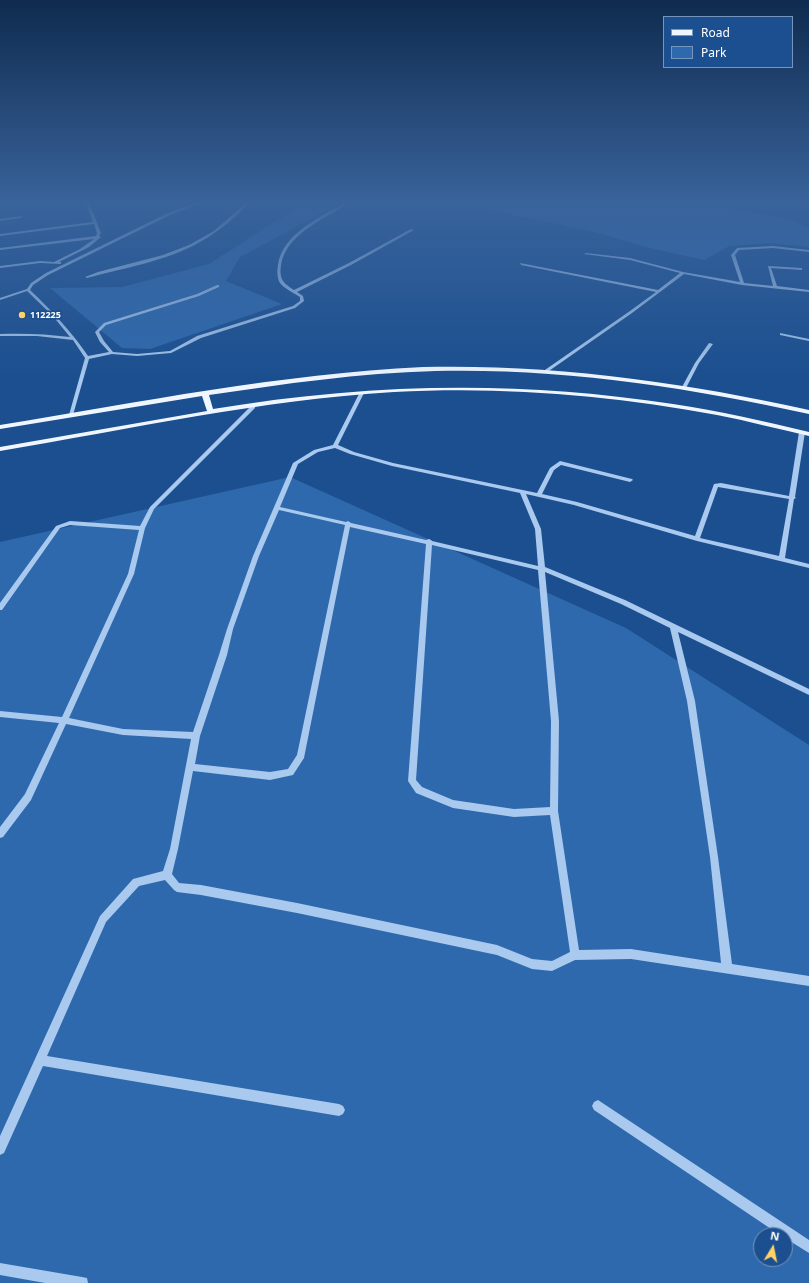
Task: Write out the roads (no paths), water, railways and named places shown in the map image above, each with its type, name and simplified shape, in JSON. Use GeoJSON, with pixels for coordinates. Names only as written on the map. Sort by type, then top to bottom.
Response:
{"type":"FeatureCollection","features":[{"type":"Feature","properties":{"kind":"main road"},"geometry":{"type":"LineString","coordinates":[[0,427],[205,394],[329,376],[412,370],[469,369],[544,372],[601,377],[684,387],[759,400],[809,412]]}},
{"type":"Feature","properties":{"kind":"main road"},"geometry":{"type":"LineString","coordinates":[[0,449],[253,407],[362,394],[450,388],[529,390],[587,394],[703,410],[806,433]]}},
{"type":"Feature","properties":{"kind":"main road"},"geometry":{"type":"LineString","coordinates":[[205,394],[211,413]]}},
{"type":"Feature","properties":{"kind":"street"},"geometry":{"type":"LineString","coordinates":[[56,262],[60,260]]}},
{"type":"Feature","properties":{"kind":"street"},"geometry":{"type":"LineString","coordinates":[[0,300],[28,290],[37,280],[76,260]]}},
{"type":"Feature","properties":{"kind":"street"},"geometry":{"type":"LineString","coordinates":[[87,277],[147,260]]}},
{"type":"Feature","properties":{"kind":"street"},"geometry":{"type":"LineString","coordinates":[[88,358],[112,353],[137,355],[172,352],[199,337],[294,307],[302,301],[302,297],[283,284],[280,277],[280,260]]}},
{"type":"Feature","properties":{"kind":"street"},"geometry":{"type":"LineString","coordinates":[[295,291],[358,260]]}},
{"type":"Feature","properties":{"kind":"street"},"geometry":{"type":"LineString","coordinates":[[633,260],[683,273],[742,284],[809,291]]}},
{"type":"Feature","properties":{"kind":"street"},"geometry":{"type":"LineString","coordinates":[[735,260],[742,284]]}},
{"type":"Feature","properties":{"kind":"street"},"geometry":{"type":"LineString","coordinates":[[0,267],[40,262],[68,264]]}},
{"type":"Feature","properties":{"kind":"street"},"geometry":{"type":"LineString","coordinates":[[522,264],[658,291]]}},
{"type":"Feature","properties":{"kind":"street"},"geometry":{"type":"LineString","coordinates":[[775,287],[769,266],[801,269]]}},
{"type":"Feature","properties":{"kind":"street"},"geometry":{"type":"LineString","coordinates":[[544,372],[683,273]]}},
{"type":"Feature","properties":{"kind":"street"},"geometry":{"type":"LineString","coordinates":[[112,353],[97,332],[105,324],[198,295],[218,286]]}},
{"type":"Feature","properties":{"kind":"street"},"geometry":{"type":"LineString","coordinates":[[28,290],[52,314],[88,358]]}},
{"type":"Feature","properties":{"kind":"street"},"geometry":{"type":"LineString","coordinates":[[0,335],[25,334],[58,336],[74,339]]}},
{"type":"Feature","properties":{"kind":"street"},"geometry":{"type":"LineString","coordinates":[[781,334],[809,340]]}},
{"type":"Feature","properties":{"kind":"street"},"geometry":{"type":"LineString","coordinates":[[684,387],[697,363],[712,344]]}},
{"type":"Feature","properties":{"kind":"street"},"geometry":{"type":"LineString","coordinates":[[71,415],[88,358]]}},
{"type":"Feature","properties":{"kind":"street"},"geometry":{"type":"LineString","coordinates":[[335,446],[362,394]]}},
{"type":"Feature","properties":{"kind":"street"},"geometry":{"type":"LineString","coordinates":[[0,834],[28,797],[64,720],[131,574],[142,528],[152,508],[253,407]]}},
{"type":"Feature","properties":{"kind":"street"},"geometry":{"type":"LineString","coordinates":[[782,559],[806,433]]}},
{"type":"Feature","properties":{"kind":"street"},"geometry":{"type":"LineString","coordinates":[[167,875],[174,849],[196,736],[223,655],[230,629],[256,556],[278,508],[296,463],[316,451],[335,446],[352,454],[392,464],[575,503],[697,539],[809,566]]}},
{"type":"Feature","properties":{"kind":"street"},"geometry":{"type":"LineString","coordinates":[[539,495],[552,469],[560,463],[630,480]]}},
{"type":"Feature","properties":{"kind":"street"},"geometry":{"type":"LineString","coordinates":[[697,539],[716,485],[793,498]]}},
{"type":"Feature","properties":{"kind":"street"},"geometry":{"type":"LineString","coordinates":[[522,491],[538,529],[555,721],[554,811],[575,955]]}},
{"type":"Feature","properties":{"kind":"street"},"geometry":{"type":"LineString","coordinates":[[278,508],[429,541],[542,568],[623,602],[809,692]]}},
{"type":"Feature","properties":{"kind":"street"},"geometry":{"type":"LineString","coordinates":[[0,608],[58,527],[70,523],[142,528]]}},
{"type":"Feature","properties":{"kind":"street"},"geometry":{"type":"LineString","coordinates":[[190,767],[270,776],[290,772],[302,756],[348,523]]}},
{"type":"Feature","properties":{"kind":"street"},"geometry":{"type":"LineString","coordinates":[[429,541],[412,781],[419,790],[453,804],[514,813],[554,811]]}},
{"type":"Feature","properties":{"kind":"street"},"geometry":{"type":"LineString","coordinates":[[673,626],[691,701],[714,857],[727,968]]}},
{"type":"Feature","properties":{"kind":"street"},"geometry":{"type":"LineString","coordinates":[[0,714],[64,720],[123,732],[196,736]]}},
{"type":"Feature","properties":{"kind":"street"},"geometry":{"type":"LineString","coordinates":[[167,875],[177,887],[297,908],[497,950],[532,964],[552,966],[575,955],[631,954],[809,980]]}},
{"type":"Feature","properties":{"kind":"street"},"geometry":{"type":"LineString","coordinates":[[0,1149],[103,919],[136,882],[167,875]]}},
{"type":"Feature","properties":{"kind":"street"},"geometry":{"type":"LineString","coordinates":[[39,1060],[339,1110]]}},
{"type":"Feature","properties":{"kind":"street"},"geometry":{"type":"LineString","coordinates":[[598,1106],[809,1247]]}},
{"type":"Feature","properties":{"kind":"street"},"geometry":{"type":"LineString","coordinates":[[0,1269],[82,1283]]}},
{"type":"Feature","properties":{"kind":"place","name":"112225"},"geometry":{"type":"Point","coordinates":[22,315]}}]}
